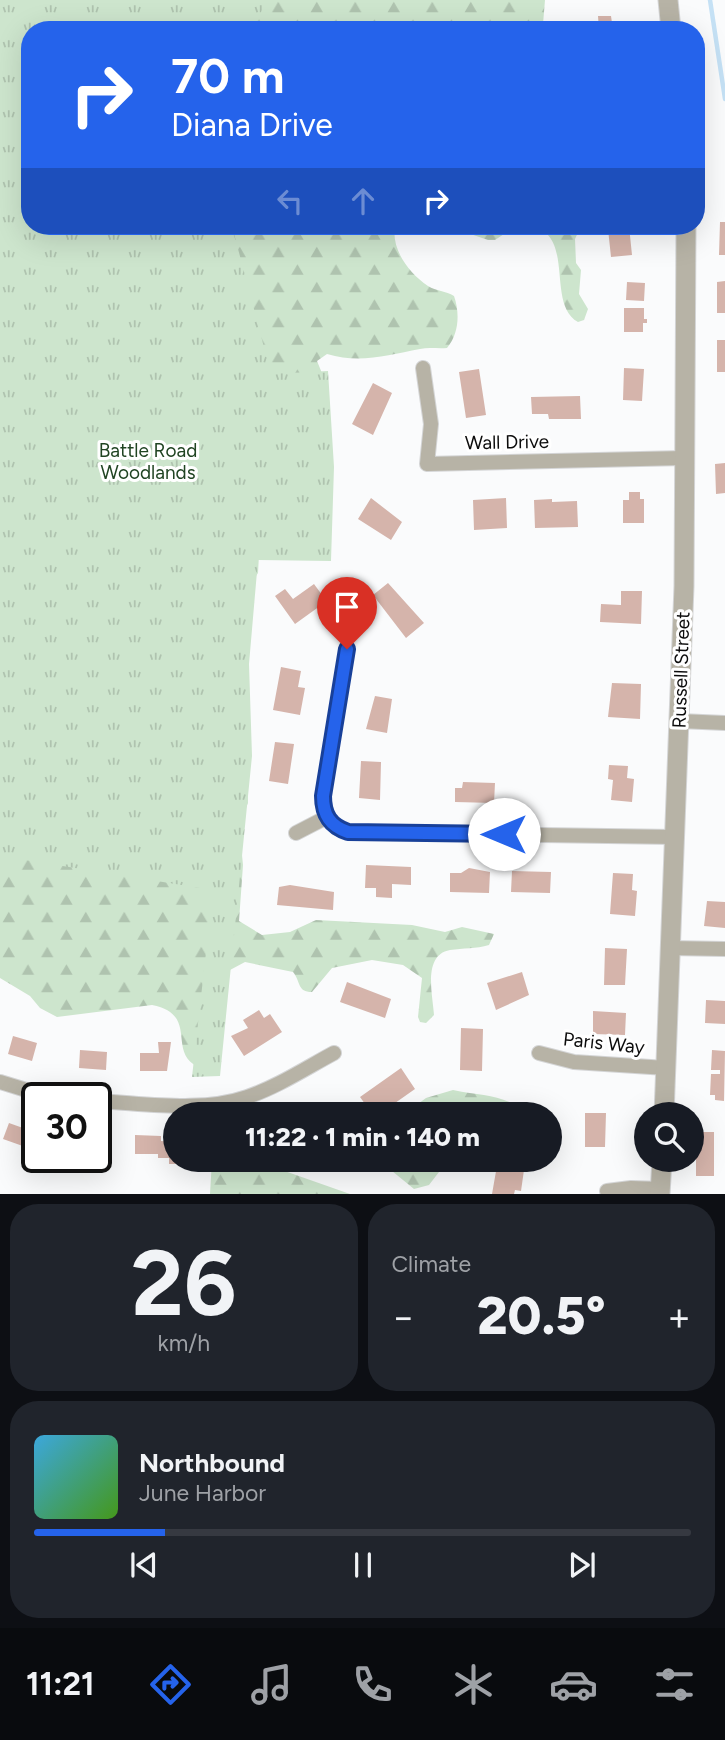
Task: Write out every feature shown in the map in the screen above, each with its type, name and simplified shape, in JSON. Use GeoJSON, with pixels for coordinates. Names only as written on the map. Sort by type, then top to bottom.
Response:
{"type":"FeatureCollection","features":[{"type":"Feature","properties":{"kind":"street"},"geometry":{"type":"LineString","coordinates":[[668,0],[670,21]]}},
{"type":"Feature","properties":{"kind":"street","name":"Russell Street"},"geometry":{"type":"LineString","coordinates":[[665,1102],[680,722],[686,235]]}},
{"type":"Feature","properties":{"kind":"street","name":"Wall Drive"},"geometry":{"type":"LineString","coordinates":[[423,368],[431,424],[427,464],[684,458]]}},
{"type":"Feature","properties":{"kind":"street"},"geometry":{"type":"LineString","coordinates":[[347,649],[324,787],[323,805],[327,817],[337,828],[348,832],[674,837]]}},
{"type":"Feature","properties":{"kind":"street"},"geometry":{"type":"LineString","coordinates":[[680,722],[725,723]]}},
{"type":"Feature","properties":{"kind":"street"},"geometry":{"type":"LineString","coordinates":[[296,833],[327,817]]}},
{"type":"Feature","properties":{"kind":"street"},"geometry":{"type":"LineString","coordinates":[[669,948],[725,949]]}},
{"type":"Feature","properties":{"kind":"street"},"geometry":{"type":"LineString","coordinates":[[112,1101],[200,1104],[229,1102],[269,1088],[334,1053]]}},
{"type":"Feature","properties":{"kind":"street","name":"Paris Way"},"geometry":{"type":"LineString","coordinates":[[539,1053],[574,1062],[666,1068]]}},
{"type":"Feature","properties":{"kind":"street"},"geometry":{"type":"LineString","coordinates":[[0,1082],[21,1088]]}},
{"type":"Feature","properties":{"kind":"street"},"geometry":{"type":"LineString","coordinates":[[607,1191],[631,1188],[660,1192],[661,1172]]}},
{"type":"Feature","properties":{"kind":"green space","name":"Battle Road Woodlands"},"geometry":{"type":"Polygon","coordinates":[[[0,0],[545,0],[543,21],[21,21],[21,235],[394,235],[403,260],[414,275],[428,286],[454,296],[457,323],[447,348],[423,348],[362,358],[327,354],[317,361],[326,383],[259,555],[258,573],[244,594],[248,803],[239,825],[243,865],[239,921],[262,935],[290,932],[316,920],[412,925],[445,932],[462,927],[494,934],[489,945],[441,953],[432,968],[434,1015],[426,1023],[420,1022],[418,1017],[422,978],[403,965],[372,960],[332,968],[312,992],[307,992],[293,972],[245,962],[230,970],[224,980],[203,1069],[191,1063],[185,1055],[180,1026],[167,1010],[152,1005],[57,1017],[40,1008],[30,996],[0,978],[0,0]]]}},
{"type":"Feature","properties":{"kind":"green space","name":"Battle Road Woodlands"},"geometry":{"type":"Polygon","coordinates":[[[0,0],[267,0],[256,21],[21,21],[21,235],[234,235],[271,374],[328,371],[334,467],[331,561],[258,560],[249,664],[252,756],[220,1076],[192,1077],[213,890],[0,856],[0,0]]]}},
{"type":"Feature","properties":{"kind":"green space"},"geometry":{"type":"Polygon","coordinates":[[[473,235],[502,235],[495,240],[473,235]]]}},
{"type":"Feature","properties":{"kind":"green space"},"geometry":{"type":"Polygon","coordinates":[[[547,235],[577,235],[576,263],[581,270],[579,294],[588,309],[584,320],[578,322],[568,313],[552,241],[547,235]]]}},
{"type":"Feature","properties":{"kind":"green space"},"geometry":{"type":"Polygon","coordinates":[[[453,1090],[509,1102],[421,1102],[453,1090]]]}},
{"type":"Feature","properties":{"kind":"green space"},"geometry":{"type":"Polygon","coordinates":[[[211,1172],[287,1172],[350,1194],[210,1194],[211,1172]]]}},
{"type":"Feature","properties":{"kind":"green space"},"geometry":{"type":"Polygon","coordinates":[[[393,1172],[439,1172],[429,1185],[414,1189],[393,1172]]]}},
{"type":"Feature","properties":{"kind":"building"},"geometry":{"type":"Polygon","coordinates":[[[598,16],[611,16],[612,21],[598,21],[598,16]]]}},
{"type":"Feature","properties":{"kind":"building"},"geometry":{"type":"Polygon","coordinates":[[[720,222],[725,222],[725,255],[719,255],[720,222]]]}},
{"type":"Feature","properties":{"kind":"building"},"geometry":{"type":"Polygon","coordinates":[[[609,235],[630,235],[632,255],[611,257],[609,235]]]}},
{"type":"Feature","properties":{"kind":"building"},"geometry":{"type":"Polygon","coordinates":[[[725,281],[725,313],[717,313],[717,282],[725,281]]]}},
{"type":"Feature","properties":{"kind":"building"},"geometry":{"type":"Polygon","coordinates":[[[627,282],[645,283],[644,301],[626,300],[627,282]]]}},
{"type":"Feature","properties":{"kind":"building"},"geometry":{"type":"Polygon","coordinates":[[[624,308],[644,308],[644,319],[647,319],[647,323],[643,323],[643,332],[624,332],[624,308]]]}},
{"type":"Feature","properties":{"kind":"building"},"geometry":{"type":"Polygon","coordinates":[[[717,340],[725,340],[725,372],[717,372],[717,340]]]}},
{"type":"Feature","properties":{"kind":"building"},"geometry":{"type":"Polygon","coordinates":[[[624,368],[644,369],[642,401],[623,400],[624,368]]]}},
{"type":"Feature","properties":{"kind":"building"},"geometry":{"type":"Polygon","coordinates":[[[479,369],[486,415],[466,418],[459,372],[479,369]]]}},
{"type":"Feature","properties":{"kind":"building"},"geometry":{"type":"Polygon","coordinates":[[[373,383],[392,393],[373,435],[352,424],[373,383]]]}},
{"type":"Feature","properties":{"kind":"building"},"geometry":{"type":"Polygon","coordinates":[[[580,396],[581,419],[549,419],[548,414],[532,414],[531,397],[580,396]]]}},
{"type":"Feature","properties":{"kind":"building"},"geometry":{"type":"Polygon","coordinates":[[[725,463],[725,493],[716,494],[715,464],[725,463]]]}},
{"type":"Feature","properties":{"kind":"building"},"geometry":{"type":"Polygon","coordinates":[[[629,492],[640,492],[640,499],[644,499],[644,523],[623,523],[623,500],[629,500],[629,492]]]}},
{"type":"Feature","properties":{"kind":"building"},"geometry":{"type":"Polygon","coordinates":[[[371,498],[402,522],[391,540],[358,519],[371,498]]]}},
{"type":"Feature","properties":{"kind":"building"},"geometry":{"type":"Polygon","coordinates":[[[506,498],[507,528],[474,530],[473,500],[506,498]]]}},
{"type":"Feature","properties":{"kind":"building"},"geometry":{"type":"Polygon","coordinates":[[[552,499],[552,502],[577,501],[578,527],[535,528],[534,500],[552,499]]]}},
{"type":"Feature","properties":{"kind":"building"},"geometry":{"type":"Polygon","coordinates":[[[388,583],[424,623],[406,638],[373,595],[388,583]]]}},
{"type":"Feature","properties":{"kind":"building"},"geometry":{"type":"Polygon","coordinates":[[[314,584],[325,599],[318,603],[320,606],[295,624],[275,596],[285,589],[293,599],[314,584]]]}},
{"type":"Feature","properties":{"kind":"building"},"geometry":{"type":"Polygon","coordinates":[[[621,591],[642,591],[641,624],[600,622],[601,604],[621,605],[621,591]]]}},
{"type":"Feature","properties":{"kind":"building"},"geometry":{"type":"Polygon","coordinates":[[[281,667],[301,671],[298,687],[305,688],[300,715],[273,710],[281,667]]]}},
{"type":"Feature","properties":{"kind":"building"},"geometry":{"type":"Polygon","coordinates":[[[612,683],[641,684],[640,719],[608,717],[612,683]]]}},
{"type":"Feature","properties":{"kind":"building"},"geometry":{"type":"Polygon","coordinates":[[[375,696],[392,699],[387,733],[366,729],[375,696]]]}},
{"type":"Feature","properties":{"kind":"building"},"geometry":{"type":"Polygon","coordinates":[[[275,742],[294,744],[288,784],[269,781],[275,742]]]}},
{"type":"Feature","properties":{"kind":"building"},"geometry":{"type":"Polygon","coordinates":[[[361,761],[381,762],[380,800],[359,798],[361,761]]]}},
{"type":"Feature","properties":{"kind":"building"},"geometry":{"type":"Polygon","coordinates":[[[609,765],[628,766],[627,778],[634,779],[632,802],[611,800],[613,780],[608,779],[609,765]]]}},
{"type":"Feature","properties":{"kind":"building"},"geometry":{"type":"Polygon","coordinates":[[[463,782],[495,783],[494,803],[455,802],[455,788],[462,788],[463,782]]]}},
{"type":"Feature","properties":{"kind":"building"},"geometry":{"type":"Polygon","coordinates":[[[366,865],[411,867],[411,885],[392,884],[392,898],[376,897],[376,888],[365,888],[366,865]]]}},
{"type":"Feature","properties":{"kind":"building"},"geometry":{"type":"Polygon","coordinates":[[[469,868],[490,872],[489,893],[450,892],[450,873],[461,873],[469,868]]]}},
{"type":"Feature","properties":{"kind":"building"},"geometry":{"type":"Polygon","coordinates":[[[512,871],[551,872],[550,893],[511,892],[512,871]]]}},
{"type":"Feature","properties":{"kind":"building"},"geometry":{"type":"Polygon","coordinates":[[[613,873],[633,874],[632,890],[637,891],[635,916],[610,914],[613,873]]]}},
{"type":"Feature","properties":{"kind":"building"},"geometry":{"type":"Polygon","coordinates":[[[290,885],[334,892],[333,910],[277,905],[279,887],[290,885]]]}},
{"type":"Feature","properties":{"kind":"building"},"geometry":{"type":"Polygon","coordinates":[[[707,901],[725,902],[725,928],[704,926],[707,901]]]}},
{"type":"Feature","properties":{"kind":"building"},"geometry":{"type":"Polygon","coordinates":[[[605,948],[627,949],[625,985],[604,985],[605,948]]]}},
{"type":"Feature","properties":{"kind":"building"},"geometry":{"type":"Polygon","coordinates":[[[522,972],[529,995],[496,1010],[487,983],[522,972]]]}},
{"type":"Feature","properties":{"kind":"building"},"geometry":{"type":"Polygon","coordinates":[[[347,982],[391,999],[385,1018],[340,1002],[347,982]]]}},
{"type":"Feature","properties":{"kind":"building"},"geometry":{"type":"Polygon","coordinates":[[[706,1000],[725,1001],[725,1024],[705,1023],[706,1000]]]}},
{"type":"Feature","properties":{"kind":"building"},"geometry":{"type":"Polygon","coordinates":[[[259,1010],[264,1018],[270,1014],[282,1032],[244,1056],[231,1036],[248,1028],[243,1020],[259,1010]]]}},
{"type":"Feature","properties":{"kind":"building"},"geometry":{"type":"Polygon","coordinates":[[[593,1011],[626,1013],[625,1035],[593,1034],[593,1011]]]}},
{"type":"Feature","properties":{"kind":"building"},"geometry":{"type":"Polygon","coordinates":[[[461,1028],[483,1029],[482,1071],[460,1070],[461,1028]]]}},
{"type":"Feature","properties":{"kind":"building"},"geometry":{"type":"Polygon","coordinates":[[[13,1036],[37,1043],[32,1061],[8,1054],[13,1036]]]}},
{"type":"Feature","properties":{"kind":"building"},"geometry":{"type":"Polygon","coordinates":[[[158,1042],[171,1042],[167,1071],[140,1071],[140,1053],[159,1053],[158,1042]]]}},
{"type":"Feature","properties":{"kind":"building"},"geometry":{"type":"Polygon","coordinates":[[[80,1050],[107,1052],[106,1070],[79,1068],[80,1050]]]}},
{"type":"Feature","properties":{"kind":"building"},"geometry":{"type":"Polygon","coordinates":[[[712,1050],[725,1051],[724,1101],[715,1100],[715,1095],[710,1095],[711,1074],[720,1074],[720,1070],[711,1070],[712,1050]]]}},
{"type":"Feature","properties":{"kind":"building"},"geometry":{"type":"Polygon","coordinates":[[[401,1068],[415,1089],[396,1102],[364,1102],[360,1097],[401,1068]]]}},
{"type":"Feature","properties":{"kind":"building"},"geometry":{"type":"Polygon","coordinates":[[[585,1113],[606,1113],[605,1147],[585,1147],[585,1113]]]}},
{"type":"Feature","properties":{"kind":"building"},"geometry":{"type":"Polygon","coordinates":[[[9,1123],[21,1127],[21,1145],[3,1139],[9,1123]]]}},
{"type":"Feature","properties":{"kind":"building"},"geometry":{"type":"Polygon","coordinates":[[[704,1132],[714,1132],[714,1176],[696,1176],[696,1172],[704,1172],[704,1132]]]}},
{"type":"Feature","properties":{"kind":"building"},"geometry":{"type":"Polygon","coordinates":[[[135,1135],[161,1136],[163,1158],[158,1158],[158,1154],[135,1154],[135,1135]]]}},
{"type":"Feature","properties":{"kind":"building"},"geometry":{"type":"Polygon","coordinates":[[[496,1172],[524,1172],[521,1191],[515,1190],[514,1194],[492,1194],[496,1172]]]}},
{"type":"Feature","properties":{"kind":"waterway"},"geometry":{"type":"LineString","coordinates":[[710,0],[725,99]]}},
{"type":"Feature","properties":{"kind":"route"},"geometry":{"type":"LineString","coordinates":[[347,649],[323,796],[325,813],[331,823],[348,832],[504,834]]}}]}
